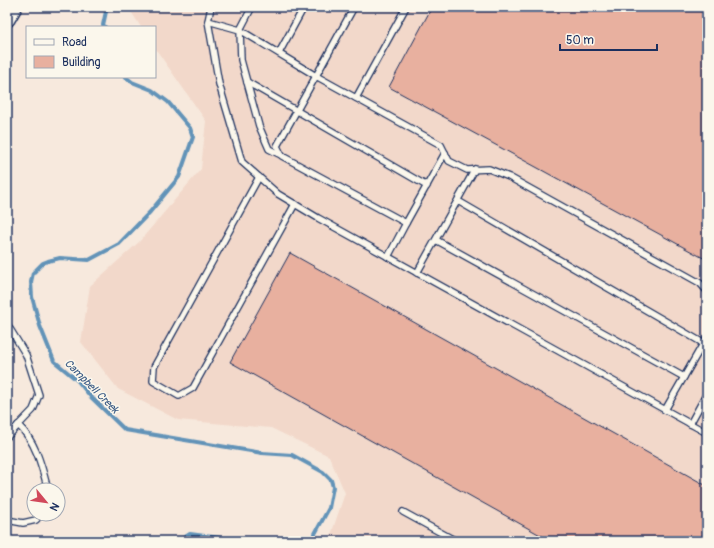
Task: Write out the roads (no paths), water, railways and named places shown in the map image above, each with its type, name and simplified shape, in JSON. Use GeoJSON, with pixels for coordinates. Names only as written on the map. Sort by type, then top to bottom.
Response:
{"type":"FeatureCollection","features":[{"type":"Feature","properties":{"kind":"main road"},"geometry":{"type":"LineString","coordinates":[[7,19],[14,7]]}},
{"type":"Feature","properties":{"kind":"lane"},"geometry":{"type":"LineString","coordinates":[[211,7],[208,21],[219,84],[242,162],[278,194],[388,257],[707,433]]}},
{"type":"Feature","properties":{"kind":"lane"},"geometry":{"type":"LineString","coordinates":[[252,7],[240,30],[241,60],[258,126],[269,149],[406,223]]}},
{"type":"Feature","properties":{"kind":"lane"},"geometry":{"type":"LineString","coordinates":[[278,53],[304,7]]}},
{"type":"Feature","properties":{"kind":"lane"},"geometry":{"type":"LineString","coordinates":[[282,156],[277,146],[354,7]]}},
{"type":"Feature","properties":{"kind":"lane"},"geometry":{"type":"LineString","coordinates":[[356,98],[406,7]]}},
{"type":"Feature","properties":{"kind":"lane"},"geometry":{"type":"LineString","coordinates":[[208,21],[240,30],[316,76],[441,145],[450,161],[467,170],[489,169],[509,177],[700,283],[707,291]]}},
{"type":"Feature","properties":{"kind":"lane"},"geometry":{"type":"LineString","coordinates":[[247,82],[427,186]]}},
{"type":"Feature","properties":{"kind":"lane"},"geometry":{"type":"LineString","coordinates":[[388,257],[446,153]]}},
{"type":"Feature","properties":{"kind":"lane"},"geometry":{"type":"LineString","coordinates":[[417,273],[476,169]]}},
{"type":"Feature","properties":{"kind":"lane"},"geometry":{"type":"LineString","coordinates":[[259,177],[154,367],[153,381],[179,396],[193,388],[295,204]]}},
{"type":"Feature","properties":{"kind":"lane"},"geometry":{"type":"LineString","coordinates":[[458,200],[703,344]]}},
{"type":"Feature","properties":{"kind":"lane"},"geometry":{"type":"LineString","coordinates":[[436,240],[684,377]]}},
{"type":"Feature","properties":{"kind":"lane"},"geometry":{"type":"LineString","coordinates":[[7,324],[26,355],[39,395],[33,410],[7,437]]}},
{"type":"Feature","properties":{"kind":"lane"},"geometry":{"type":"LineString","coordinates":[[665,410],[707,337]]}},
{"type":"Feature","properties":{"kind":"lane"},"geometry":{"type":"LineString","coordinates":[[690,424],[707,393]]}},
{"type":"Feature","properties":{"kind":"lane"},"geometry":{"type":"LineString","coordinates":[[18,425],[26,432],[42,466],[46,482]]}},
{"type":"Feature","properties":{"kind":"lane"},"geometry":{"type":"LineString","coordinates":[[403,512],[456,541]]}},
{"type":"Feature","properties":{"kind":"lane"},"geometry":{"type":"LineString","coordinates":[[7,520],[26,522]]}},
{"type":"Feature","properties":{"kind":"waterway","name":"Campbell Creek"},"geometry":{"type":"LineString","coordinates":[[104,26],[107,7]]}},
{"type":"Feature","properties":{"kind":"waterway","name":"Campbell Creek"},"geometry":{"type":"LineString","coordinates":[[127,78],[132,82],[152,90],[168,102],[190,128],[193,137],[179,177],[150,212],[119,244],[89,260],[60,258],[48,261],[43,263],[33,273],[31,282],[32,297],[40,326],[54,361],[78,381],[91,397],[125,430],[262,453],[292,455],[323,472],[331,480],[333,487],[329,508],[311,541]]}},
{"type":"Feature","properties":{"kind":"waterway"},"geometry":{"type":"LineString","coordinates":[[179,541],[190,534],[242,541]]}}]}
